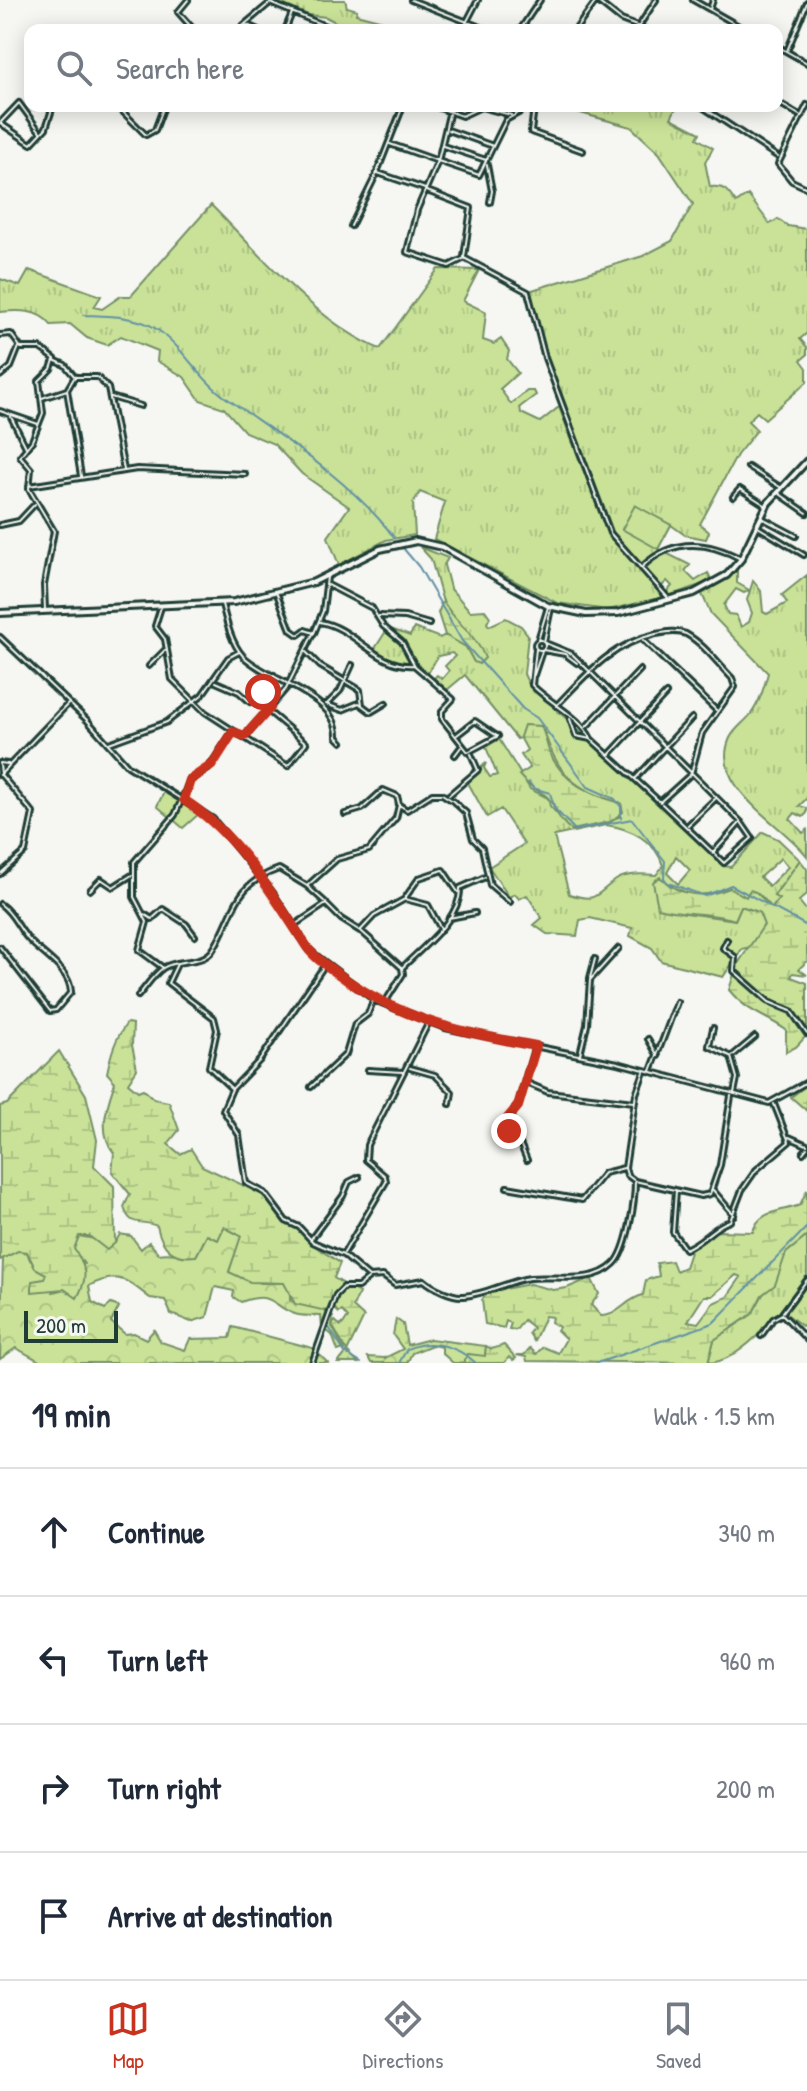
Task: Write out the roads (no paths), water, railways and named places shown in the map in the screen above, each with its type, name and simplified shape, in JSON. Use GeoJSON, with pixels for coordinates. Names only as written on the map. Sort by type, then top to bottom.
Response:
{"type":"FeatureCollection","features":[{"type":"Feature","properties":{"kind":"street"},"geometry":{"type":"LineString","coordinates":[[188,0],[178,12],[189,24]]}},
{"type":"Feature","properties":{"kind":"street"},"geometry":{"type":"LineString","coordinates":[[411,0],[469,24]]}},
{"type":"Feature","properties":{"kind":"street"},"geometry":{"type":"LineString","coordinates":[[466,23],[478,0]]}},
{"type":"Feature","properties":{"kind":"street"},"geometry":{"type":"LineString","coordinates":[[524,24],[540,0]]}},
{"type":"Feature","properties":{"kind":"street"},"geometry":{"type":"LineString","coordinates":[[640,24],[656,0]]}},
{"type":"Feature","properties":{"kind":"street"},"geometry":{"type":"LineString","coordinates":[[693,0],[736,24]]}},
{"type":"Feature","properties":{"kind":"street"},"geometry":{"type":"LineString","coordinates":[[710,9],[713,0]]}},
{"type":"Feature","properties":{"kind":"street"},"geometry":{"type":"LineString","coordinates":[[787,51],[807,2],[800,0]]}},
{"type":"Feature","properties":{"kind":"street"},"geometry":{"type":"LineString","coordinates":[[580,24],[597,1],[616,17],[634,24]]}},
{"type":"Feature","properties":{"kind":"street"},"geometry":{"type":"LineString","coordinates":[[245,24],[267,4],[321,24]]}},
{"type":"Feature","properties":{"kind":"street"},"geometry":{"type":"LineString","coordinates":[[288,24],[293,12]]}},
{"type":"Feature","properties":{"kind":"street"},"geometry":{"type":"LineString","coordinates":[[783,49],[807,63]]}},
{"type":"Feature","properties":{"kind":"street"},"geometry":{"type":"LineString","coordinates":[[24,110],[19,103],[0,123],[27,143],[42,134],[51,112]]}},
{"type":"Feature","properties":{"kind":"street"},"geometry":{"type":"LineString","coordinates":[[783,105],[802,116]]}},
{"type":"Feature","properties":{"kind":"street"},"geometry":{"type":"LineString","coordinates":[[807,105],[779,158],[778,166],[800,187],[807,188]]}},
{"type":"Feature","properties":{"kind":"street"},"geometry":{"type":"LineString","coordinates":[[26,112],[42,134]]}},
{"type":"Feature","properties":{"kind":"street"},"geometry":{"type":"LineString","coordinates":[[123,112],[146,135],[155,130],[162,112]]}},
{"type":"Feature","properties":{"kind":"street"},"geometry":{"type":"LineString","coordinates":[[351,226],[378,172],[401,112]]}},
{"type":"Feature","properties":{"kind":"street"},"geometry":{"type":"LineString","coordinates":[[448,112],[438,161],[407,252],[449,266],[464,258]]}},
{"type":"Feature","properties":{"kind":"street"},"geometry":{"type":"LineString","coordinates":[[454,112],[467,116],[475,112]]}},
{"type":"Feature","properties":{"kind":"street"},"geometry":{"type":"LineString","coordinates":[[502,112],[512,115]]}},
{"type":"Feature","properties":{"kind":"street"},"geometry":{"type":"LineString","coordinates":[[390,144],[479,175],[500,129],[518,112]]}},
{"type":"Feature","properties":{"kind":"street"},"geometry":{"type":"LineString","coordinates":[[535,112],[531,132],[583,151]]}},
{"type":"Feature","properties":{"kind":"street"},"geometry":{"type":"LineString","coordinates":[[710,112],[779,158]]}},
{"type":"Feature","properties":{"kind":"street"},"geometry":{"type":"LineString","coordinates":[[446,130],[493,146]]}},
{"type":"Feature","properties":{"kind":"street"},"geometry":{"type":"LineString","coordinates":[[442,146],[487,162]]}},
{"type":"Feature","properties":{"kind":"street"},"geometry":{"type":"LineString","coordinates":[[487,162],[490,202]]}},
{"type":"Feature","properties":{"kind":"street"},"geometry":{"type":"LineString","coordinates":[[378,172],[471,208],[464,258]]}},
{"type":"Feature","properties":{"kind":"street"},"geometry":{"type":"LineString","coordinates":[[464,258],[528,292],[538,338],[610,533],[670,600]]}},
{"type":"Feature","properties":{"kind":"street"},"geometry":{"type":"LineString","coordinates":[[0,335],[14,335],[19,346],[11,367],[0,376]]}},
{"type":"Feature","properties":{"kind":"street"},"geometry":{"type":"LineString","coordinates":[[19,346],[40,348],[75,377],[97,377],[108,388],[124,470]]}},
{"type":"Feature","properties":{"kind":"street"},"geometry":{"type":"LineString","coordinates":[[45,611],[44,585],[54,531],[28,487],[31,469],[20,456],[45,407],[39,381],[55,359]]}},
{"type":"Feature","properties":{"kind":"street"},"geometry":{"type":"LineString","coordinates":[[42,398],[67,390],[75,377]]}},
{"type":"Feature","properties":{"kind":"street"},"geometry":{"type":"LineString","coordinates":[[67,390],[81,476]]}},
{"type":"Feature","properties":{"kind":"street"},"geometry":{"type":"LineString","coordinates":[[110,396],[141,406]]}},
{"type":"Feature","properties":{"kind":"street"},"geometry":{"type":"LineString","coordinates":[[0,411],[39,424]]}},
{"type":"Feature","properties":{"kind":"street"},"geometry":{"type":"LineString","coordinates":[[10,416],[27,447]]}},
{"type":"Feature","properties":{"kind":"street"},"geometry":{"type":"LineString","coordinates":[[0,613],[222,604],[277,593],[327,577],[380,549],[409,541],[424,541],[455,554],[550,606],[607,615],[670,600],[719,581],[741,559],[766,506],[778,489],[807,461]]}},
{"type":"Feature","properties":{"kind":"street"},"geometry":{"type":"LineString","coordinates":[[748,467],[807,513]]}},
{"type":"Feature","properties":{"kind":"street"},"geometry":{"type":"LineString","coordinates":[[28,487],[124,470],[245,474]]}},
{"type":"Feature","properties":{"kind":"street"},"geometry":{"type":"LineString","coordinates":[[733,497],[740,489],[766,506]]}},
{"type":"Feature","properties":{"kind":"street"},"geometry":{"type":"LineString","coordinates":[[0,525],[19,521],[36,503]]}},
{"type":"Feature","properties":{"kind":"street"},"geometry":{"type":"LineString","coordinates":[[761,517],[796,536]]}},
{"type":"Feature","properties":{"kind":"street"},"geometry":{"type":"LineString","coordinates":[[757,527],[804,555]]}},
{"type":"Feature","properties":{"kind":"street"},"geometry":{"type":"LineString","coordinates":[[642,568],[682,543],[719,548],[741,559]]}},
{"type":"Feature","properties":{"kind":"street"},"geometry":{"type":"LineString","coordinates":[[245,736],[288,684],[306,652],[319,622],[327,577]]}},
{"type":"Feature","properties":{"kind":"street"},"geometry":{"type":"LineString","coordinates":[[328,585],[350,599],[368,605],[383,626],[402,642],[414,665],[453,699],[441,714],[443,723],[457,735],[478,770],[448,796]]}},
{"type":"Feature","properties":{"kind":"street"},"geometry":{"type":"LineString","coordinates":[[277,593],[291,630],[298,635],[304,630],[314,633]]}},
{"type":"Feature","properties":{"kind":"street"},"geometry":{"type":"LineString","coordinates":[[222,604],[240,652],[288,684],[325,705],[342,710],[356,704],[371,712],[386,703]]}},
{"type":"Feature","properties":{"kind":"street"},"geometry":{"type":"LineString","coordinates":[[161,606],[155,626],[165,639],[171,678],[233,732],[245,736],[286,767],[306,745],[305,740],[269,709],[260,696]]}},
{"type":"Feature","properties":{"kind":"street"},"geometry":{"type":"LineString","coordinates":[[538,640],[578,663],[753,835],[726,864],[591,739],[585,728],[532,685],[538,640],[550,606]]}},
{"type":"Feature","properties":{"kind":"street"},"geometry":{"type":"LineString","coordinates":[[533,676],[543,650],[550,606]]}},
{"type":"Feature","properties":{"kind":"street"},"geometry":{"type":"LineString","coordinates":[[378,616],[405,617],[429,624]]}},
{"type":"Feature","properties":{"kind":"street"},"geometry":{"type":"LineString","coordinates":[[319,622],[343,631],[396,666],[414,665]]}},
{"type":"Feature","properties":{"kind":"street"},"geometry":{"type":"LineString","coordinates":[[556,706],[606,654],[641,638],[679,631],[707,651],[735,687],[702,733],[691,774],[660,802]]}},
{"type":"Feature","properties":{"kind":"street"},"geometry":{"type":"LineString","coordinates":[[0,637],[139,774],[213,819],[261,878],[305,945],[374,1000],[428,1023],[580,1055],[773,1103],[807,1082]]}},
{"type":"Feature","properties":{"kind":"street"},"geometry":{"type":"LineString","coordinates":[[641,638],[717,711]]}},
{"type":"Feature","properties":{"kind":"street"},"geometry":{"type":"LineString","coordinates":[[536,649],[560,650]]}},
{"type":"Feature","properties":{"kind":"street"},"geometry":{"type":"LineString","coordinates":[[149,666],[166,650]]}},
{"type":"Feature","properties":{"kind":"street"},"geometry":{"type":"LineString","coordinates":[[108,744],[167,722],[195,702],[215,681],[228,658],[240,652]]}},
{"type":"Feature","properties":{"kind":"street"},"geometry":{"type":"LineString","coordinates":[[306,652],[314,662],[360,690],[362,705]]}},
{"type":"Feature","properties":{"kind":"street"},"geometry":{"type":"LineString","coordinates":[[325,705],[337,695],[352,665]]}},
{"type":"Feature","properties":{"kind":"street"},"geometry":{"type":"LineString","coordinates":[[585,728],[640,670]]}},
{"type":"Feature","properties":{"kind":"street"},"geometry":{"type":"LineString","coordinates":[[270,671],[271,680]]}},
{"type":"Feature","properties":{"kind":"street"},"geometry":{"type":"LineString","coordinates":[[215,681],[239,692],[249,702],[260,696],[275,674]]}},
{"type":"Feature","properties":{"kind":"street"},"geometry":{"type":"LineString","coordinates":[[610,755],[666,694]]}},
{"type":"Feature","properties":{"kind":"street"},"geometry":{"type":"LineString","coordinates":[[1,775],[68,704]]}},
{"type":"Feature","properties":{"kind":"street"},"geometry":{"type":"LineString","coordinates":[[325,705],[336,723],[337,737],[342,742]]}},
{"type":"Feature","properties":{"kind":"street"},"geometry":{"type":"LineString","coordinates":[[570,718],[576,736],[591,739]]}},
{"type":"Feature","properties":{"kind":"street"},"geometry":{"type":"LineString","coordinates":[[634,780],[692,718]]}},
{"type":"Feature","properties":{"kind":"street"},"geometry":{"type":"LineString","coordinates":[[457,735],[475,721],[498,737],[470,753]]}},
{"type":"Feature","properties":{"kind":"street"},"geometry":{"type":"LineString","coordinates":[[162,968],[139,950],[147,930],[143,913],[134,897],[135,860],[150,847],[184,800],[190,780],[212,765],[233,732]]}},
{"type":"Feature","properties":{"kind":"street"},"geometry":{"type":"LineString","coordinates":[[455,755],[462,745]]}},
{"type":"Feature","properties":{"kind":"street"},"geometry":{"type":"LineString","coordinates":[[0,874],[25,852],[33,813],[1,775],[0,764],[9,765]]}},
{"type":"Feature","properties":{"kind":"street"},"geometry":{"type":"LineString","coordinates":[[307,886],[332,862],[369,850],[396,818],[399,805],[397,796],[383,790],[357,812],[345,814]]}},
{"type":"Feature","properties":{"kind":"street"},"geometry":{"type":"LineString","coordinates":[[399,805],[407,810],[429,795],[448,796],[466,813],[473,839],[482,848],[486,877],[492,888],[510,902]]}},
{"type":"Feature","properties":{"kind":"street"},"geometry":{"type":"LineString","coordinates":[[687,827],[716,798]]}},
{"type":"Feature","properties":{"kind":"street"},"geometry":{"type":"LineString","coordinates":[[713,853],[741,822]]}},
{"type":"Feature","properties":{"kind":"street"},"geometry":{"type":"LineString","coordinates":[[138,996],[162,968],[191,963],[214,950],[236,898],[261,878],[279,869],[307,886],[341,919],[360,931],[402,968]]}},
{"type":"Feature","properties":{"kind":"street"},"geometry":{"type":"LineString","coordinates":[[360,931],[374,916],[405,899],[419,878],[443,870],[460,893]]}},
{"type":"Feature","properties":{"kind":"street"},"geometry":{"type":"LineString","coordinates":[[90,890],[101,879],[113,887],[133,874]]}},
{"type":"Feature","properties":{"kind":"street"},"geometry":{"type":"LineString","coordinates":[[384,1004],[402,976],[402,968],[441,929],[461,887],[486,877]]}},
{"type":"Feature","properties":{"kind":"street"},"geometry":{"type":"LineString","coordinates":[[405,899],[428,905],[441,929]]}},
{"type":"Feature","properties":{"kind":"street"},"geometry":{"type":"LineString","coordinates":[[0,904],[11,912],[30,942],[59,968],[71,992],[56,1010],[50,1011],[0,947]]}},
{"type":"Feature","properties":{"kind":"street"},"geometry":{"type":"LineString","coordinates":[[294,924],[326,904]]}},
{"type":"Feature","properties":{"kind":"street"},"geometry":{"type":"LineString","coordinates":[[143,913],[152,919],[163,909],[169,910],[195,936]]}},
{"type":"Feature","properties":{"kind":"street"},"geometry":{"type":"LineString","coordinates":[[448,918],[475,913]]}},
{"type":"Feature","properties":{"kind":"street"},"geometry":{"type":"LineString","coordinates":[[727,940],[723,948],[735,957],[734,971],[769,1002],[791,1011],[807,1034]]}},
{"type":"Feature","properties":{"kind":"street"},"geometry":{"type":"LineString","coordinates":[[590,980],[619,948]]}},
{"type":"Feature","properties":{"kind":"street"},"geometry":{"type":"LineString","coordinates":[[580,1055],[595,959]]}},
{"type":"Feature","properties":{"kind":"street"},"geometry":{"type":"LineString","coordinates":[[177,964],[168,983],[214,1018],[217,1030],[209,1067],[232,1089]]}},
{"type":"Feature","properties":{"kind":"street"},"geometry":{"type":"LineString","coordinates":[[325,964],[260,1060],[232,1089],[223,1110],[239,1135],[246,1183],[265,1193],[286,1221],[299,1227],[311,1240],[343,1255],[369,1277]]}},
{"type":"Feature","properties":{"kind":"street"},"geometry":{"type":"LineString","coordinates":[[311,1087],[346,1054],[355,1024],[368,1014],[374,1000]]}},
{"type":"Feature","properties":{"kind":"street"},"geometry":{"type":"LineString","coordinates":[[650,1072],[659,1057],[677,1002]]}},
{"type":"Feature","properties":{"kind":"street"},"geometry":{"type":"LineString","coordinates":[[343,1255],[386,1184],[385,1176],[367,1162],[365,1155],[372,1132],[428,1023]]}},
{"type":"Feature","properties":{"kind":"street"},"geometry":{"type":"LineString","coordinates":[[713,1028],[709,1046],[731,1057]]}},
{"type":"Feature","properties":{"kind":"street"},"geometry":{"type":"LineString","coordinates":[[731,1057],[755,1037]]}},
{"type":"Feature","properties":{"kind":"street"},"geometry":{"type":"LineString","coordinates":[[648,1039],[659,1057]]}},
{"type":"Feature","properties":{"kind":"street"},"geometry":{"type":"LineString","coordinates":[[527,1160],[507,1122],[518,1106],[536,1046]]}},
{"type":"Feature","properties":{"kind":"street"},"geometry":{"type":"LineString","coordinates":[[645,1071],[635,1102],[625,1168],[627,1175],[635,1181],[707,1196],[720,1165],[737,1083],[731,1057]]}},
{"type":"Feature","properties":{"kind":"street"},"geometry":{"type":"LineString","coordinates":[[408,1067],[435,1075],[452,1092],[450,1104]]}},
{"type":"Feature","properties":{"kind":"street"},"geometry":{"type":"LineString","coordinates":[[368,1070],[405,1072]]}},
{"type":"Feature","properties":{"kind":"street"},"geometry":{"type":"LineString","coordinates":[[526,1083],[548,1092],[635,1102]]}},
{"type":"Feature","properties":{"kind":"street"},"geometry":{"type":"LineString","coordinates":[[676,1190],[673,1232],[683,1248],[708,1238],[716,1227],[729,1222],[756,1170],[789,1142],[773,1103]]}},
{"type":"Feature","properties":{"kind":"street"},"geometry":{"type":"LineString","coordinates":[[788,1136],[800,1138],[807,1146],[803,1153]]}},
{"type":"Feature","properties":{"kind":"street"},"geometry":{"type":"LineString","coordinates":[[507,1187],[582,1200],[604,1173],[625,1168]]}},
{"type":"Feature","properties":{"kind":"street"},"geometry":{"type":"LineString","coordinates":[[311,1240],[343,1196],[349,1182],[359,1177]]}},
{"type":"Feature","properties":{"kind":"street"},"geometry":{"type":"LineString","coordinates":[[312,1363],[336,1295],[344,1287],[361,1286],[369,1277],[383,1276],[395,1285],[424,1280],[432,1287],[463,1296],[530,1278],[601,1273],[615,1263],[623,1247],[635,1181]]}},
{"type":"Feature","properties":{"kind":"street"},"geometry":{"type":"LineString","coordinates":[[712,1189],[734,1215]]}},
{"type":"Feature","properties":{"kind":"street"},"geometry":{"type":"LineString","coordinates":[[728,1207],[735,1206]]}},
{"type":"Feature","properties":{"kind":"street"},"geometry":{"type":"LineString","coordinates":[[761,1336],[807,1280]]}},
{"type":"Feature","properties":{"kind":"street"},"geometry":{"type":"LineString","coordinates":[[782,1314],[807,1340]]}},
{"type":"Feature","properties":{"kind":"waterway"},"geometry":{"type":"LineString","coordinates":[[83,315],[129,318],[165,335],[215,389],[336,478],[394,537]]}},
{"type":"Feature","properties":{"kind":"waterway"},"geometry":{"type":"LineString","coordinates":[[403,548],[419,567],[462,641],[523,709],[537,718],[588,787],[615,799],[621,807],[621,818]]}},
{"type":"Feature","properties":{"kind":"waterway"},"geometry":{"type":"LineString","coordinates":[[529,782],[533,788],[550,793],[555,809],[575,830],[632,819],[665,861],[664,878],[668,883],[705,896],[731,885],[807,926]]}},
{"type":"Feature","properties":{"kind":"waterway"},"geometry":{"type":"LineString","coordinates":[[597,1363],[713,1323],[807,1227]]}},
{"type":"Feature","properties":{"kind":"waterway"},"geometry":{"type":"LineString","coordinates":[[328,1326],[345,1353],[361,1363]]}},
{"type":"Feature","properties":{"kind":"waterway"},"geometry":{"type":"LineString","coordinates":[[399,1363],[407,1349],[425,1344],[452,1348],[476,1363]]}}]}
